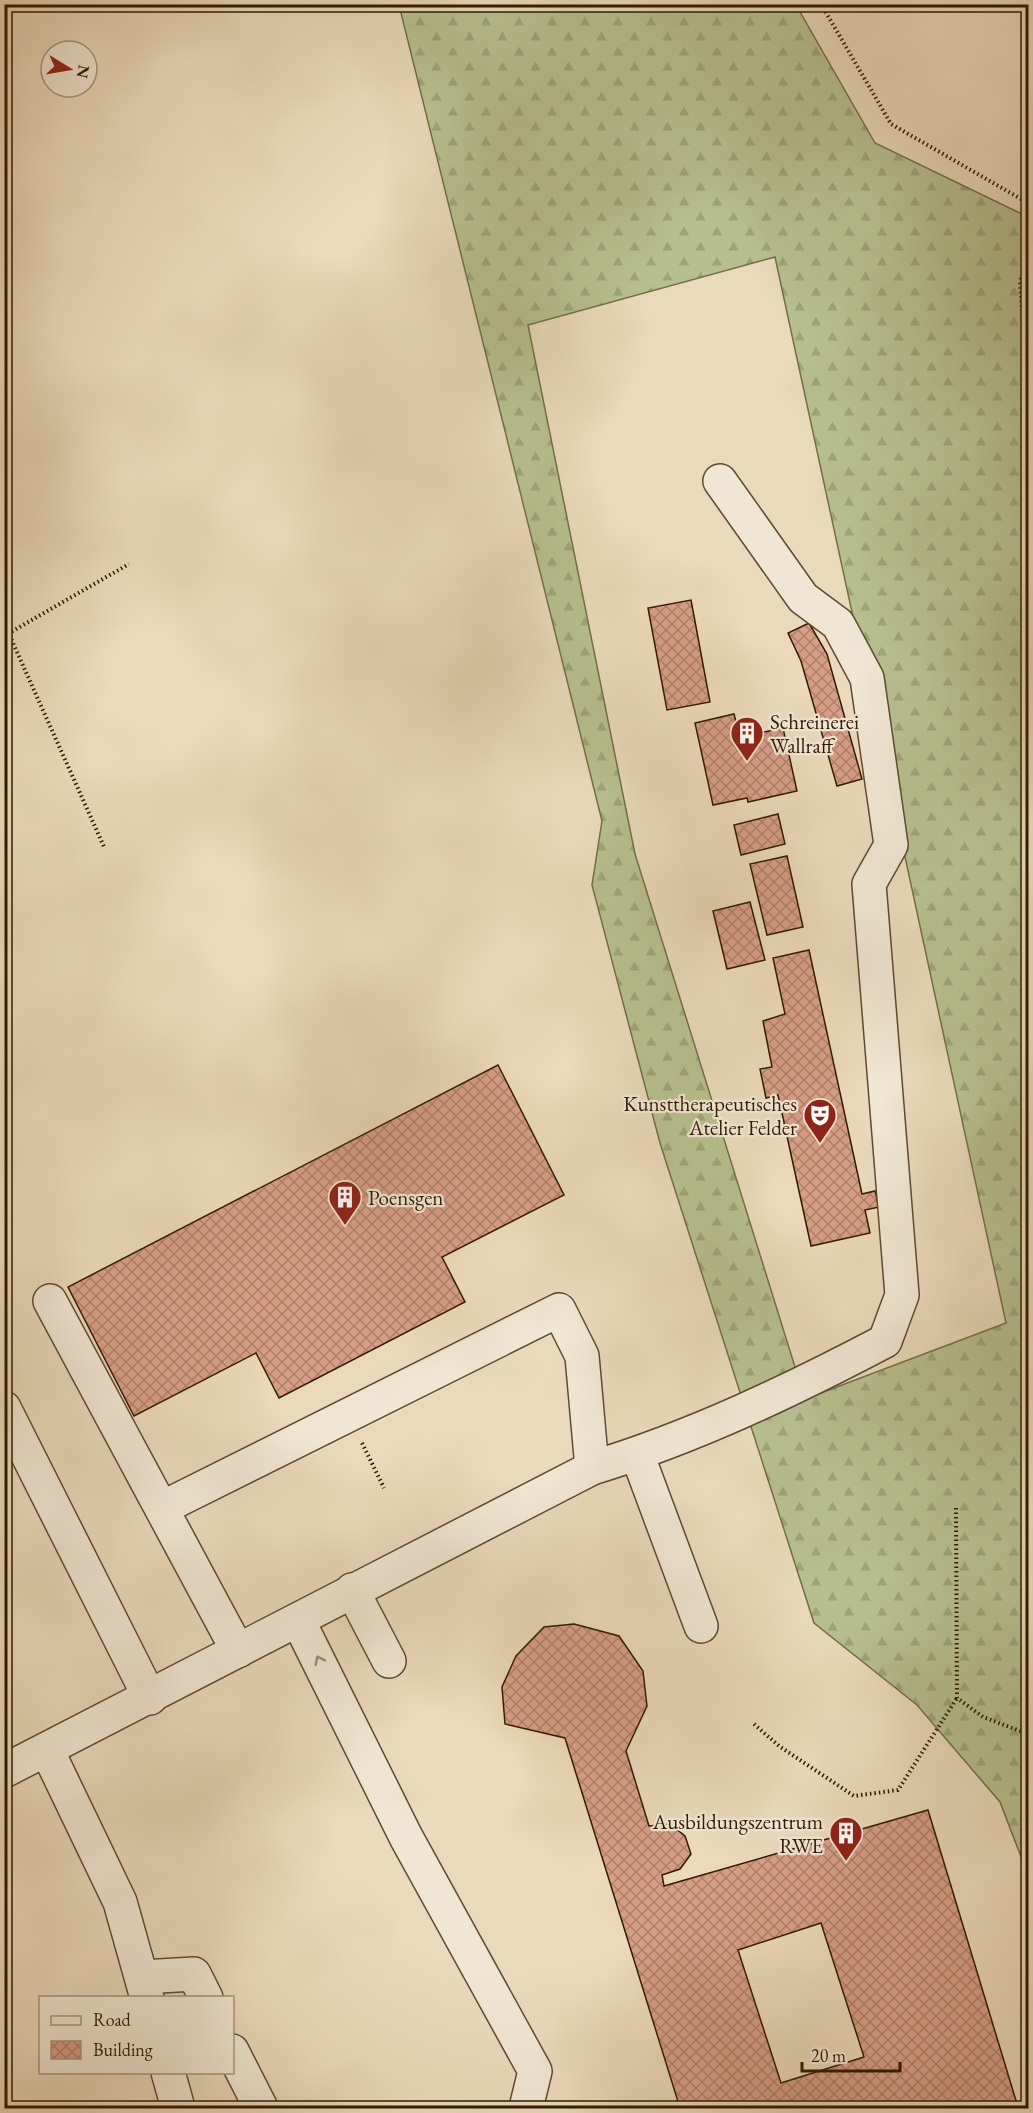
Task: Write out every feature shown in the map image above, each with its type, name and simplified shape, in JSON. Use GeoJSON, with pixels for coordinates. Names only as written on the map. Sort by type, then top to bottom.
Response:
{"type":"FeatureCollection","features":[{"type":"Feature","properties":{"kind":"street"},"geometry":{"type":"LineString","coordinates":[[4,1772],[150,1698],[352,1590],[592,1468],[637,1454],[812,1380],[885,1341],[902,1295],[869,884],[891,845],[867,678],[838,624],[803,598],[720,481]]}},
{"type":"Feature","properties":{"kind":"street"},"geometry":{"type":"LineString","coordinates":[[50,1301],[238,1651]]}},
{"type":"Feature","properties":{"kind":"street"},"geometry":{"type":"LineString","coordinates":[[162,1508],[559,1310],[582,1356],[592,1468]]}},
{"type":"Feature","properties":{"kind":"street"},"geometry":{"type":"LineString","coordinates":[[10,1419],[150,1698]]}},
{"type":"Feature","properties":{"kind":"street"},"geometry":{"type":"LineString","coordinates":[[637,1454],[701,1626]]}},
{"type":"Feature","properties":{"kind":"street"},"geometry":{"type":"LineString","coordinates":[[352,1590],[388,1661]]}},
{"type":"Feature","properties":{"kind":"street"},"geometry":{"type":"LineString","coordinates":[[298,1620],[406,1837],[535,2071],[525,2109]]}},
{"type":"Feature","properties":{"kind":"street"},"geometry":{"type":"LineString","coordinates":[[47,1750],[120,1902],[145,1987],[194,1974],[205,1996]]}},
{"type":"Feature","properties":{"kind":"street"},"geometry":{"type":"LineString","coordinates":[[234,2055],[261,2109]]}},
{"type":"Feature","properties":{"kind":"street"},"geometry":{"type":"LineString","coordinates":[[168,2074],[178,2109]]}},
{"type":"Feature","properties":{"kind":"path"},"geometry":{"type":"LineString","coordinates":[[821,4],[891,124],[1029,203]]}},
{"type":"Feature","properties":{"kind":"path"},"geometry":{"type":"LineString","coordinates":[[1029,267],[1020,280],[1025,357],[1029,366]]}},
{"type":"Feature","properties":{"kind":"path"},"geometry":{"type":"LineString","coordinates":[[6,635],[129,564]]}},
{"type":"Feature","properties":{"kind":"path"},"geometry":{"type":"LineString","coordinates":[[4,623],[6,635],[105,849]]}},
{"type":"Feature","properties":{"kind":"path"},"geometry":{"type":"LineString","coordinates":[[349,1414],[384,1488]]}},
{"type":"Feature","properties":{"kind":"path"},"geometry":{"type":"LineString","coordinates":[[754,1724],[779,1746],[854,1796],[898,1790],[957,1698],[956,1508]]}},
{"type":"Feature","properties":{"kind":"path"},"geometry":{"type":"LineString","coordinates":[[957,1698],[983,1716],[1029,1734]]}},
{"type":"Feature","properties":{"kind":"green space"},"geometry":{"type":"Polygon","coordinates":[[[399,5],[796,5],[875,143],[1028,217],[1028,1875],[1000,1802],[917,1705],[814,1623],[660,1143],[592,885],[602,821],[399,5]],[[775,257],[528,325],[635,854],[805,1399],[1006,1323],[775,257]]]}},
{"type":"Feature","properties":{"kind":"building"},"geometry":{"type":"Polygon","coordinates":[[[691,600],[710,702],[667,710],[648,608],[691,600]]]}},
{"type":"Feature","properties":{"kind":"building"},"geometry":{"type":"Polygon","coordinates":[[[809,623],[827,654],[862,779],[837,786],[801,661],[788,633],[809,623]]]}},
{"type":"Feature","properties":{"kind":"building","name":"Schreinerei Wallraff"},"geometry":{"type":"Polygon","coordinates":[[[734,714],[738,730],[759,726],[760,733],[783,728],[797,791],[748,802],[747,798],[713,805],[695,723],[734,714]]]}},
{"type":"Feature","properties":{"kind":"building"},"geometry":{"type":"Polygon","coordinates":[[[778,814],[785,844],[741,855],[734,825],[778,814]]]}},
{"type":"Feature","properties":{"kind":"building"},"geometry":{"type":"Polygon","coordinates":[[[787,856],[803,927],[767,935],[750,864],[787,856]]]}},
{"type":"Feature","properties":{"kind":"building"},"geometry":{"type":"Polygon","coordinates":[[[750,902],[765,960],[727,969],[713,911],[750,902]]]}},
{"type":"Feature","properties":{"kind":"building","name":"Kunsttherapeutisches Atelier Felder"},"geometry":{"type":"Polygon","coordinates":[[[809,950],[862,1194],[875,1191],[879,1207],[865,1210],[870,1233],[811,1246],[778,1095],[766,1098],[760,1069],[772,1067],[763,1021],[785,1014],[773,958],[809,950]]]}},
{"type":"Feature","properties":{"kind":"building","name":"Poensgen"},"geometry":{"type":"Polygon","coordinates":[[[498,1065],[564,1195],[442,1257],[465,1302],[279,1398],[256,1353],[134,1416],[68,1287],[498,1065]]]}},
{"type":"Feature","properties":{"kind":"building","name":"Ausbildungszentrum RWE"},"geometry":{"type":"Polygon","coordinates":[[[574,1624],[619,1636],[643,1671],[647,1706],[626,1751],[649,1826],[670,1824],[685,1836],[691,1854],[680,1869],[662,1875],[664,1886],[928,1810],[1017,2104],[1002,2108],[680,2108],[565,1738],[505,1724],[502,1687],[516,1656],[544,1627],[574,1624]],[[821,1923],[738,1950],[781,2083],[864,2057],[821,1923]]]}},
{"type":"Feature","properties":{"kind":"place","name":"Schreinerei Wallraff"},"geometry":{"type":"Point","coordinates":[747,762]}},
{"type":"Feature","properties":{"kind":"place","name":"Kunsttherapeutisches Atelier Felder"},"geometry":{"type":"Point","coordinates":[820,1144]}},
{"type":"Feature","properties":{"kind":"place","name":"Poensgen"},"geometry":{"type":"Point","coordinates":[345,1226]}},
{"type":"Feature","properties":{"kind":"place","name":"Ausbildungszentrum RWE"},"geometry":{"type":"Point","coordinates":[846,1862]}}]}
